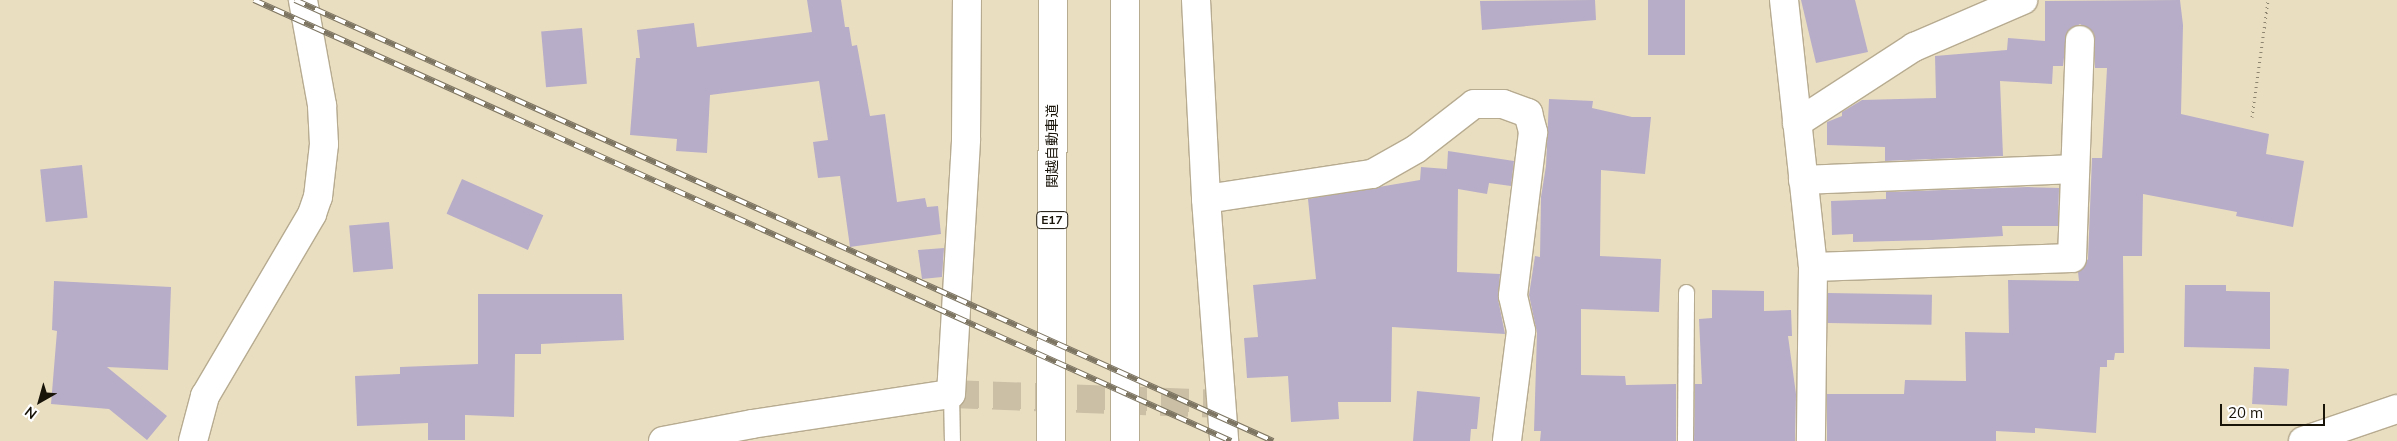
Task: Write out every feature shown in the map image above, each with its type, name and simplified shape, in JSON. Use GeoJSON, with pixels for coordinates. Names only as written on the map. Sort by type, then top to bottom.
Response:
{"type":"FeatureCollection","features":[{"type":"Feature","properties":{"kind":"main road"},"geometry":{"type":"LineString","coordinates":[[193,441],[205,396],[302,231],[318,197],[324,144],[322,105],[303,0]]}},
{"type":"Feature","properties":{"kind":"main road"},"geometry":{"type":"LineString","coordinates":[[663,441],[752,424],[951,394],[966,140],[967,0]]}},
{"type":"Feature","properties":{"kind":"main road","name":"関越自動車道"},"geometry":{"type":"LineString","coordinates":[[1051,441],[1053,0]]}},
{"type":"Feature","properties":{"kind":"main road"},"geometry":{"type":"LineString","coordinates":[[1125,0],[1125,441]]}},
{"type":"Feature","properties":{"kind":"main road"},"geometry":{"type":"LineString","coordinates":[[1196,0],[1206,199],[1224,441]]}},
{"type":"Feature","properties":{"kind":"main road"},"geometry":{"type":"LineString","coordinates":[[1784,0],[1813,267],[1811,441]]}},
{"type":"Feature","properties":{"kind":"main road"},"geometry":{"type":"LineString","coordinates":[[1797,123],[1914,46],[2022,0]]}},
{"type":"Feature","properties":{"kind":"main road"},"geometry":{"type":"LineString","coordinates":[[1813,267],[2072,258],[2080,40]]}},
{"type":"Feature","properties":{"kind":"main road"},"geometry":{"type":"LineString","coordinates":[[1206,199],[1372,174],[1416,149],[1474,104],[1504,104],[1528,113],[1533,132],[1513,296],[1521,331],[1507,441]]}},
{"type":"Feature","properties":{"kind":"main road"},"geometry":{"type":"LineString","coordinates":[[1804,180],[2075,169]]}},
{"type":"Feature","properties":{"kind":"main road"},"geometry":{"type":"LineString","coordinates":[[2303,441],[2332,437],[2397,409]]}},
{"type":"Feature","properties":{"kind":"lane"},"geometry":{"type":"LineString","coordinates":[[1685,441],[1686,292]]}},
{"type":"Feature","properties":{"kind":"lane"},"geometry":{"type":"LineString","coordinates":[[951,394],[952,441]]}},
{"type":"Feature","properties":{"kind":"path"},"geometry":{"type":"LineString","coordinates":[[2252,117],[2268,0]]}},
{"type":"Feature","properties":{"kind":"building"},"geometry":{"type":"Polygon","coordinates":[[[807,0],[841,0],[845,27],[849,27],[852,46],[857,45],[870,116],[885,114],[897,202],[925,198],[927,207],[938,206],[941,234],[850,247],[840,176],[818,178],[813,142],[828,140],[819,81],[710,95],[707,153],[676,151],[677,139],[630,135],[636,58],[640,58],[637,30],[694,23],[697,47],[812,32],[807,0]]]}},
{"type":"Feature","properties":{"kind":"building"},"geometry":{"type":"Polygon","coordinates":[[[1595,0],[1596,20],[1482,30],[1480,1],[1595,0]]]}},
{"type":"Feature","properties":{"kind":"building"},"geometry":{"type":"Polygon","coordinates":[[[1648,0],[1685,0],[1685,55],[1648,55],[1648,0]]]}},
{"type":"Feature","properties":{"kind":"building"},"geometry":{"type":"Polygon","coordinates":[[[1801,0],[1855,0],[1868,52],[1816,63],[1801,0]]]}},
{"type":"Feature","properties":{"kind":"building"},"geometry":{"type":"Polygon","coordinates":[[[2180,0],[2183,25],[2181,114],[2269,134],[2266,154],[2304,161],[2293,227],[2236,216],[2237,212],[2143,194],[2142,256],[2123,256],[2124,353],[2115,353],[2114,360],[2107,360],[2107,367],[2100,367],[2096,433],[2035,428],[2035,433],[1996,431],[1996,441],[1827,441],[1827,394],[1904,394],[1905,380],[1966,381],[1965,332],[2009,333],[2008,280],[2079,281],[2078,272],[2088,259],[2092,158],[2102,158],[2107,68],[2095,68],[2094,33],[2080,24],[2067,32],[2063,66],[2053,66],[2052,84],[2000,81],[2003,156],[1885,161],[1885,147],[1827,145],[1827,122],[1842,116],[1842,112],[1862,100],[1936,98],[1935,56],[2007,50],[2008,38],[2045,41],[2045,1],[2180,0]]]}},
{"type":"Feature","properties":{"kind":"building"},"geometry":{"type":"Polygon","coordinates":[[[582,28],[587,84],[546,87],[541,32],[582,28]]]}},
{"type":"Feature","properties":{"kind":"building"},"geometry":{"type":"Polygon","coordinates":[[[1549,99],[1593,101],[1592,108],[1632,117],[1651,117],[1645,174],[1601,170],[1600,256],[1661,259],[1659,312],[1581,309],[1581,375],[1625,376],[1626,385],[1676,384],[1676,441],[1540,441],[1541,431],[1534,431],[1537,333],[1529,295],[1535,256],[1540,257],[1541,197],[1546,166],[1549,99]]]}},
{"type":"Feature","properties":{"kind":"building"},"geometry":{"type":"Polygon","coordinates":[[[1448,151],[1514,161],[1511,186],[1489,183],[1487,194],[1458,189],[1457,272],[1500,274],[1498,299],[1505,334],[1392,327],[1391,402],[1338,402],[1339,419],[1291,422],[1288,376],[1247,378],[1244,338],[1258,337],[1253,285],[1316,279],[1308,199],[1420,180],[1421,167],[1447,169],[1448,151]]]}},
{"type":"Feature","properties":{"kind":"building"},"geometry":{"type":"Polygon","coordinates":[[[82,165],[88,218],[46,222],[40,169],[82,165]]]}},
{"type":"Feature","properties":{"kind":"building"},"geometry":{"type":"Polygon","coordinates":[[[462,179],[543,215],[528,250],[447,214],[462,179]]]}},
{"type":"Feature","properties":{"kind":"building"},"geometry":{"type":"Polygon","coordinates":[[[2028,187],[2059,188],[2058,226],[2002,226],[2003,236],[1932,240],[1853,242],[1853,234],[1832,235],[1831,201],[1886,199],[1886,192],[2028,187]]]}},
{"type":"Feature","properties":{"kind":"building"},"geometry":{"type":"Polygon","coordinates":[[[389,222],[393,269],[353,272],[349,225],[389,222]]]}},
{"type":"Feature","properties":{"kind":"building"},"geometry":{"type":"Polygon","coordinates":[[[944,248],[942,277],[922,279],[918,250],[944,248]]]}},
{"type":"Feature","properties":{"kind":"building"},"geometry":{"type":"Polygon","coordinates":[[[54,281],[171,287],[168,370],[107,367],[167,416],[147,440],[109,409],[51,404],[57,331],[52,330],[54,281]]]}},
{"type":"Feature","properties":{"kind":"building"},"geometry":{"type":"Polygon","coordinates":[[[2185,285],[2226,285],[2226,291],[2270,292],[2270,349],[2184,347],[2185,285]]]}},
{"type":"Feature","properties":{"kind":"building"},"geometry":{"type":"Polygon","coordinates":[[[1712,290],[1764,291],[1764,311],[1791,310],[1792,336],[1788,336],[1796,394],[1795,441],[1694,441],[1695,384],[1702,384],[1699,319],[1712,318],[1712,290]]]}},
{"type":"Feature","properties":{"kind":"building"},"geometry":{"type":"Polygon","coordinates":[[[1828,293],[1932,295],[1931,325],[1827,323],[1828,293]]]}},
{"type":"Feature","properties":{"kind":"building"},"geometry":{"type":"Polygon","coordinates":[[[478,294],[622,294],[624,340],[541,344],[541,354],[515,354],[514,417],[465,415],[465,440],[428,440],[428,423],[357,426],[355,376],[400,374],[400,367],[478,364],[478,294]]]}},
{"type":"Feature","properties":{"kind":"building"},"geometry":{"type":"Polygon","coordinates":[[[2254,367],[2289,369],[2287,406],[2252,404],[2254,367]]]}},
{"type":"Feature","properties":{"kind":"building"},"geometry":{"type":"Polygon","coordinates":[[[1417,391],[1480,397],[1477,429],[1471,429],[1470,441],[1413,441],[1417,391]]]}},
{"type":"Feature","properties":{"kind":"tunnel"},"geometry":{"type":"LineString","coordinates":[[951,394],[1222,404]]}},
{"type":"Feature","properties":{"kind":"railway"},"geometry":{"type":"LineString","coordinates":[[254,0],[1231,441]]}},
{"type":"Feature","properties":{"kind":"railway"},"geometry":{"type":"LineString","coordinates":[[295,0],[1273,441]]}}]}
